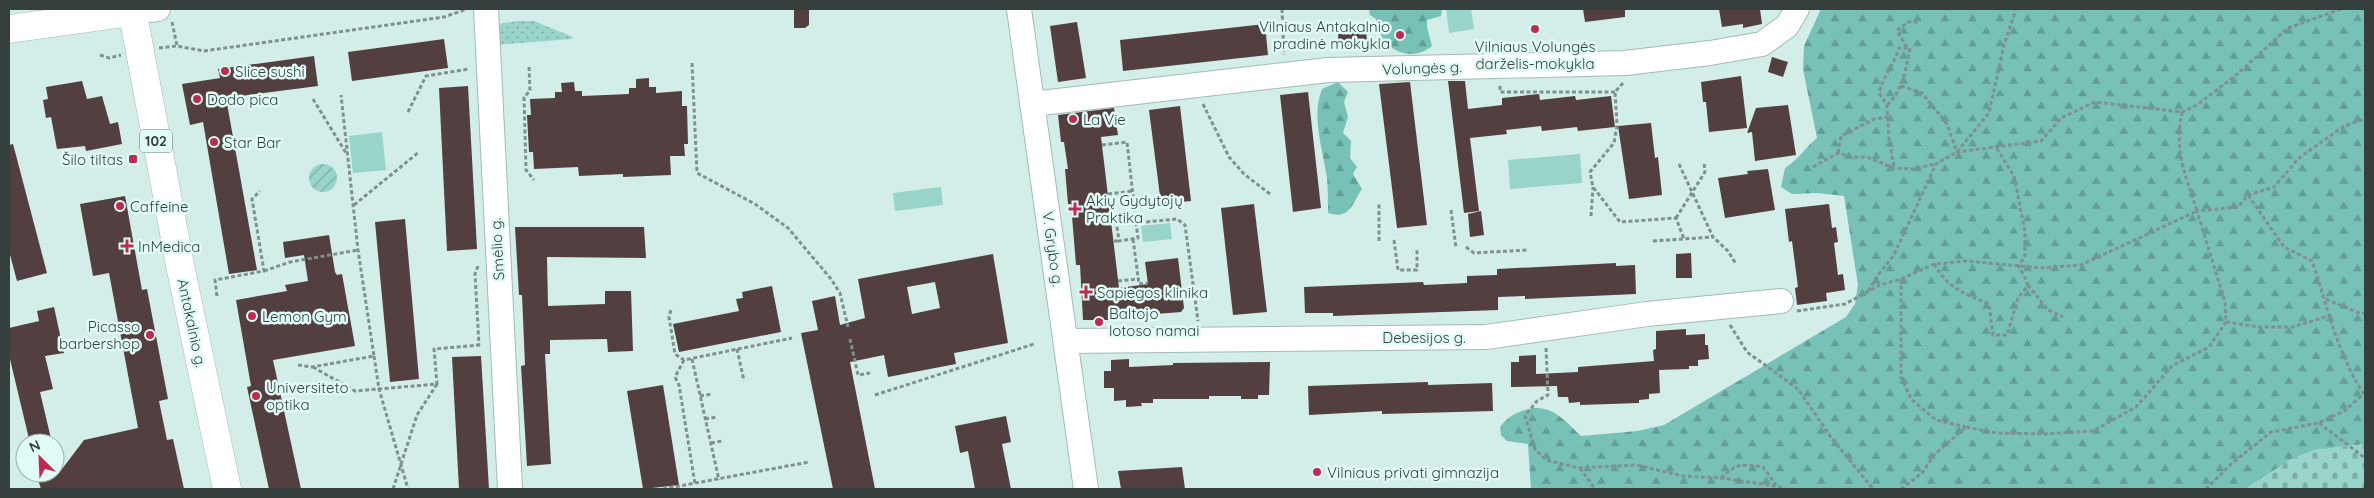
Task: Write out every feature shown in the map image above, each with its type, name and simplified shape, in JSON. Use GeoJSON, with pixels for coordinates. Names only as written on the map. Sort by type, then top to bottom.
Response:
{"type":"FeatureCollection","features":[{"type":"Feature","properties":{"kind":"main road"},"geometry":{"type":"LineString","coordinates":[[13,28],[148,12]]}},
{"type":"Feature","properties":{"kind":"main road","name":"Antakalnio g."},"geometry":{"type":"LineString","coordinates":[[148,12],[139,50],[181,270],[227,489]]}},
{"type":"Feature","properties":{"kind":"street","name":"Smėlio g."},"geometry":{"type":"LineString","coordinates":[[486,9],[510,489]]}},
{"type":"Feature","properties":{"kind":"street","name":"V. Grybo g."},"geometry":{"type":"LineString","coordinates":[[1019,9],[1086,489]]}},
{"type":"Feature","properties":{"kind":"street","name":"Volungės g."},"geometry":{"type":"LineString","coordinates":[[1032,104],[1328,70],[1625,63],[1710,53],[1762,44],[1787,26],[1797,9]]}},
{"type":"Feature","properties":{"kind":"street","name":"Debesijos g."},"geometry":{"type":"LineString","coordinates":[[1066,341],[1486,337],[1647,314],[1781,301]]}},
{"type":"Feature","properties":{"kind":"path"},"geometry":{"type":"LineString","coordinates":[[100,54],[110,58],[139,50],[177,46],[204,51],[444,17],[467,9]]}},
{"type":"Feature","properties":{"kind":"path"},"geometry":{"type":"LineString","coordinates":[[1279,59],[1284,55],[1282,9]]}},
{"type":"Feature","properties":{"kind":"path"},"geometry":{"type":"LineString","coordinates":[[1812,167],[1838,153],[1851,157],[1867,157],[1894,168],[1914,169],[1936,164],[1957,152],[1989,112],[2004,45],[2016,9]]}},
{"type":"Feature","properties":{"kind":"path"},"geometry":{"type":"LineString","coordinates":[[1957,152],[2041,142],[2061,118],[2095,102],[2182,112],[2197,105],[2228,82],[2288,28],[2340,9]]}},
{"type":"Feature","properties":{"kind":"path"},"geometry":{"type":"LineString","coordinates":[[148,12],[177,46]]}},
{"type":"Feature","properties":{"kind":"path"},"geometry":{"type":"LineString","coordinates":[[1887,105],[1901,86],[1910,48],[1907,47],[1897,31],[1907,22],[1917,22]]}},
{"type":"Feature","properties":{"kind":"path"},"geometry":{"type":"LineString","coordinates":[[1894,168],[1889,139],[1887,105],[1879,93],[1882,80],[1893,66],[1900,48],[1907,47]]}},
{"type":"Feature","properties":{"kind":"path"},"geometry":{"type":"LineString","coordinates":[[692,63],[697,173],[754,204],[788,228],[831,279],[840,293],[848,327]]}},
{"type":"Feature","properties":{"kind":"path"},"geometry":{"type":"LineString","coordinates":[[408,112],[426,76],[488,66]]}},
{"type":"Feature","properties":{"kind":"path"},"geometry":{"type":"LineString","coordinates":[[529,67],[530,91],[524,97],[526,170],[534,180]]}},
{"type":"Feature","properties":{"kind":"path"},"geometry":{"type":"LineString","coordinates":[[1500,79],[1500,92],[1615,92],[1617,125],[1614,143],[1590,172],[1593,187],[1591,216]]}},
{"type":"Feature","properties":{"kind":"path"},"geometry":{"type":"LineString","coordinates":[[1194,84],[1229,157],[1244,174],[1270,194]]}},
{"type":"Feature","properties":{"kind":"path"},"geometry":{"type":"LineString","coordinates":[[1901,86],[1922,93],[1947,124],[1957,152]]}},
{"type":"Feature","properties":{"kind":"path"},"geometry":{"type":"LineString","coordinates":[[341,95],[358,250],[379,389],[408,489]]}},
{"type":"Feature","properties":{"kind":"path"},"geometry":{"type":"LineString","coordinates":[[313,99],[348,156]]}},
{"type":"Feature","properties":{"kind":"path"},"geometry":{"type":"LineString","coordinates":[[1901,280],[1901,377],[1911,399],[1936,420],[1996,433],[2042,434],[2093,431],[2136,407],[2172,366],[2209,347],[2226,322],[2225,302],[2178,151],[2178,130],[2182,112]]}},
{"type":"Feature","properties":{"kind":"path"},"geometry":{"type":"LineString","coordinates":[[1838,153],[1841,136],[1865,123],[1888,116]]}},
{"type":"Feature","properties":{"kind":"path"},"geometry":{"type":"LineString","coordinates":[[1781,301],[1788,311],[1802,312],[1845,304],[1880,285],[1901,280],[1934,264],[1967,261],[2042,268],[2081,265],[2197,211],[2238,207],[2248,195],[2274,187],[2299,158],[2344,126],[2365,119]]}},
{"type":"Feature","properties":{"kind":"path"},"geometry":{"type":"LineString","coordinates":[[1102,145],[1126,142],[1136,218],[1138,238],[1114,241]]}},
{"type":"Feature","properties":{"kind":"path"},"geometry":{"type":"LineString","coordinates":[[1996,147],[2014,176],[2025,231],[2026,255],[2019,266]]}},
{"type":"Feature","properties":{"kind":"path"},"geometry":{"type":"LineString","coordinates":[[354,206],[419,152]]}},
{"type":"Feature","properties":{"kind":"path"},"geometry":{"type":"LineString","coordinates":[[1676,218],[1705,172],[1704,162]]}},
{"type":"Feature","properties":{"kind":"path"},"geometry":{"type":"LineString","coordinates":[[1679,164],[1713,237],[1728,251],[1736,264]]}},
{"type":"Feature","properties":{"kind":"path"},"geometry":{"type":"LineString","coordinates":[[1867,293],[1894,255],[1936,164]]}},
{"type":"Feature","properties":{"kind":"path"},"geometry":{"type":"LineString","coordinates":[[1593,187],[1620,222],[1676,218]]}},
{"type":"Feature","properties":{"kind":"path"},"geometry":{"type":"LineString","coordinates":[[260,191],[252,199],[264,271]]}},
{"type":"Feature","properties":{"kind":"path"},"geometry":{"type":"LineString","coordinates":[[1108,194],[1132,191]]}},
{"type":"Feature","properties":{"kind":"path"},"geometry":{"type":"LineString","coordinates":[[2206,489],[2231,464],[2270,432],[2318,423],[2344,411],[2365,393],[2350,372],[2328,316],[2325,299],[2312,261],[2284,247],[2248,195]]}},
{"type":"Feature","properties":{"kind":"path"},"geometry":{"type":"LineString","coordinates":[[1379,241],[1380,204]]}},
{"type":"Feature","properties":{"kind":"path"},"geometry":{"type":"LineString","coordinates":[[1451,210],[1456,248]]}},
{"type":"Feature","properties":{"kind":"path"},"geometry":{"type":"LineString","coordinates":[[1119,240],[1116,220],[1136,218]]}},
{"type":"Feature","properties":{"kind":"path"},"geometry":{"type":"LineString","coordinates":[[1676,218],[1684,239]]}},
{"type":"Feature","properties":{"kind":"path"},"geometry":{"type":"LineString","coordinates":[[1136,223],[1177,219],[1185,225],[1197,307],[1198,339]]}},
{"type":"Feature","properties":{"kind":"path"},"geometry":{"type":"LineString","coordinates":[[1653,241],[1713,237]]}},
{"type":"Feature","properties":{"kind":"path"},"geometry":{"type":"LineString","coordinates":[[1133,239],[1138,284],[1148,283]]}},
{"type":"Feature","properties":{"kind":"path"},"geometry":{"type":"LineString","coordinates":[[1394,240],[1398,270],[1417,270],[1417,250]]}},
{"type":"Feature","properties":{"kind":"path"},"geometry":{"type":"LineString","coordinates":[[1466,247],[1474,254],[1527,250]]}},
{"type":"Feature","properties":{"kind":"path"},"geometry":{"type":"LineString","coordinates":[[218,296],[215,280],[264,271],[290,262],[358,250]]}},
{"type":"Feature","properties":{"kind":"path"},"geometry":{"type":"LineString","coordinates":[[1934,264],[1944,281],[1964,293],[1989,304],[1993,334],[2007,335],[2018,298],[2028,285]]}},
{"type":"Feature","properties":{"kind":"path"},"geometry":{"type":"LineString","coordinates":[[2019,266],[2028,285],[2048,310],[2063,317]]}},
{"type":"Feature","properties":{"kind":"path"},"geometry":{"type":"LineString","coordinates":[[1118,281],[1138,279]]}},
{"type":"Feature","properties":{"kind":"path"},"geometry":{"type":"LineString","coordinates":[[2325,299],[2359,313],[2365,313]]}},
{"type":"Feature","properties":{"kind":"path"},"geometry":{"type":"LineString","coordinates":[[1718,308],[1747,352],[1798,389],[1830,436],[1873,489]]}},
{"type":"Feature","properties":{"kind":"path"},"geometry":{"type":"LineString","coordinates":[[671,310],[669,317],[675,354],[684,360],[792,338]]}},
{"type":"Feature","properties":{"kind":"path"},"geometry":{"type":"LineString","coordinates":[[2226,322],[2260,327],[2292,326],[2328,316]]}},
{"type":"Feature","properties":{"kind":"path"},"geometry":{"type":"LineString","coordinates":[[1545,329],[1548,395],[1537,401],[1525,416],[1535,449],[1546,460],[1580,468],[1636,465],[1683,476],[1720,478],[1786,489]]}},
{"type":"Feature","properties":{"kind":"path"},"geometry":{"type":"LineString","coordinates":[[850,339],[858,375],[870,372]]}},
{"type":"Feature","properties":{"kind":"path"},"geometry":{"type":"LineString","coordinates":[[392,489],[417,415],[437,384],[434,349],[502,343]]}},
{"type":"Feature","properties":{"kind":"path"},"geometry":{"type":"LineString","coordinates":[[875,395],[1034,344]]}},
{"type":"Feature","properties":{"kind":"path"},"geometry":{"type":"LineString","coordinates":[[737,349],[744,381]]}},
{"type":"Feature","properties":{"kind":"path"},"geometry":{"type":"LineString","coordinates":[[298,365],[312,367],[374,356]]}},
{"type":"Feature","properties":{"kind":"path"},"geometry":{"type":"LineString","coordinates":[[692,358],[719,480]]}},
{"type":"Feature","properties":{"kind":"path"},"geometry":{"type":"LineString","coordinates":[[684,360],[675,377],[679,385],[695,484]]}},
{"type":"Feature","properties":{"kind":"path"},"geometry":{"type":"LineString","coordinates":[[312,367],[355,391],[437,384]]}},
{"type":"Feature","properties":{"kind":"path"},"geometry":{"type":"LineString","coordinates":[[700,396],[712,394]]}},
{"type":"Feature","properties":{"kind":"path"},"geometry":{"type":"LineString","coordinates":[[705,419],[717,417]]}},
{"type":"Feature","properties":{"kind":"path"},"geometry":{"type":"LineString","coordinates":[[2318,423],[2365,458]]}},
{"type":"Feature","properties":{"kind":"path"},"geometry":{"type":"LineString","coordinates":[[1901,489],[1922,473],[1936,454],[1966,428]]}},
{"type":"Feature","properties":{"kind":"path"},"geometry":{"type":"LineString","coordinates":[[711,443],[722,441]]}},
{"type":"Feature","properties":{"kind":"path"},"geometry":{"type":"LineString","coordinates":[[663,489],[808,462]]}},
{"type":"Feature","properties":{"kind":"path"},"geometry":{"type":"LineString","coordinates":[[1720,478],[1734,466],[1763,467],[1776,486]]}},
{"type":"Feature","properties":{"kind":"path"},"geometry":{"type":"LineString","coordinates":[[1580,468],[1595,489]]}},
{"type":"Feature","properties":{"kind":"green space"},"geometry":{"type":"Polygon","coordinates":[[[1369,9],[1442,9],[1441,16],[1427,20],[1432,46],[1414,54],[1396,50],[1383,38],[1378,29],[1376,19],[1370,15],[1369,9]]]}},
{"type":"Feature","properties":{"kind":"green space"},"geometry":{"type":"Polygon","coordinates":[[[1446,9],[1471,9],[1474,29],[1449,33],[1446,9]]]}},
{"type":"Feature","properties":{"kind":"green space"},"geometry":{"type":"Polygon","coordinates":[[[1821,9],[2365,9],[2365,444],[2315,450],[2292,459],[2245,489],[1531,489],[1528,444],[1507,441],[1501,435],[1500,427],[1514,414],[1534,408],[1549,410],[1581,436],[1638,431],[1664,425],[1846,317],[1855,304],[1858,285],[1844,196],[1817,193],[1792,194],[1781,187],[1785,168],[1817,138],[1803,69],[1804,46],[1821,9]]]}},
{"type":"Feature","properties":{"kind":"green space"},"geometry":{"type":"Polygon","coordinates":[[[534,21],[573,37],[572,39],[494,45],[495,28],[503,23],[534,21]]]}},
{"type":"Feature","properties":{"kind":"green space"},"geometry":{"type":"Polygon","coordinates":[[[1338,82],[1348,92],[1344,102],[1348,117],[1343,133],[1351,141],[1350,158],[1357,167],[1353,174],[1362,189],[1350,209],[1335,215],[1328,213],[1327,178],[1319,133],[1318,110],[1322,89],[1338,82]]]}},
{"type":"Feature","properties":{"kind":"green space"},"geometry":{"type":"Polygon","coordinates":[[[382,132],[386,170],[353,173],[349,136],[382,132]]]}},
{"type":"Feature","properties":{"kind":"green space"},"geometry":{"type":"Polygon","coordinates":[[[1580,154],[1582,183],[1510,189],[1508,160],[1580,154]]]}},
{"type":"Feature","properties":{"kind":"green space"},"geometry":{"type":"Polygon","coordinates":[[[323,164],[333,168],[337,178],[333,188],[323,192],[313,188],[309,178],[313,168],[323,164]]]}},
{"type":"Feature","properties":{"kind":"green space"},"geometry":{"type":"Polygon","coordinates":[[[941,187],[943,205],[895,211],[893,193],[941,187]]]}},
{"type":"Feature","properties":{"kind":"green space"},"geometry":{"type":"Polygon","coordinates":[[[1170,223],[1172,239],[1143,242],[1141,226],[1170,223]]]}},
{"type":"Feature","properties":{"kind":"green space"},"geometry":{"type":"Polygon","coordinates":[[[2365,444],[2365,489],[2245,489],[2292,459],[2315,450],[2365,444]]]}},
{"type":"Feature","properties":{"kind":"building"},"geometry":{"type":"Polygon","coordinates":[[[794,9],[809,9],[809,25],[805,28],[794,28],[794,9]]]}},
{"type":"Feature","properties":{"kind":"building"},"geometry":{"type":"Polygon","coordinates":[[[1583,9],[1625,9],[1625,17],[1585,22],[1583,9]]]}},
{"type":"Feature","properties":{"kind":"building"},"geometry":{"type":"Polygon","coordinates":[[[1719,9],[1760,9],[1762,24],[1743,28],[1743,24],[1722,27],[1719,9]]]}},
{"type":"Feature","properties":{"kind":"building"},"geometry":{"type":"Polygon","coordinates":[[[1077,22],[1086,78],[1058,82],[1050,26],[1077,22]]]}},
{"type":"Feature","properties":{"kind":"building"},"geometry":{"type":"Polygon","coordinates":[[[1265,24],[1268,55],[1123,71],[1120,40],[1265,24]]]}},
{"type":"Feature","properties":{"kind":"building"},"geometry":{"type":"Polygon","coordinates":[[[1366,32],[1368,48],[1339,50],[1338,34],[1366,32]]]}},
{"type":"Feature","properties":{"kind":"building"},"geometry":{"type":"Polygon","coordinates":[[[444,39],[448,68],[352,81],[348,52],[444,39]]]}},
{"type":"Feature","properties":{"kind":"building"},"geometry":{"type":"Polygon","coordinates":[[[314,56],[318,86],[226,98],[257,270],[229,274],[203,122],[190,125],[182,84],[220,78],[218,69],[314,56]]]}},
{"type":"Feature","properties":{"kind":"building"},"geometry":{"type":"Polygon","coordinates":[[[1772,57],[1788,62],[1783,77],[1768,72],[1772,57]]]}},
{"type":"Feature","properties":{"kind":"building"},"geometry":{"type":"Polygon","coordinates":[[[1741,76],[1747,128],[1709,132],[1706,102],[1703,102],[1701,82],[1741,76]]]}},
{"type":"Feature","properties":{"kind":"building"},"geometry":{"type":"Polygon","coordinates":[[[649,78],[649,87],[656,87],[656,93],[682,91],[682,106],[687,106],[688,144],[684,144],[685,156],[670,156],[671,175],[623,177],[623,174],[579,176],[578,167],[534,169],[533,152],[529,152],[527,115],[531,115],[530,99],[555,98],[555,92],[562,92],[561,83],[574,82],[575,91],[582,91],[582,96],[629,94],[629,88],[636,88],[636,79],[649,78]]]}},
{"type":"Feature","properties":{"kind":"building"},"geometry":{"type":"Polygon","coordinates":[[[82,81],[87,99],[102,96],[110,124],[118,122],[122,144],[86,151],[85,146],[57,149],[51,117],[46,118],[43,100],[48,99],[46,87],[82,81]]]}},
{"type":"Feature","properties":{"kind":"building"},"geometry":{"type":"Polygon","coordinates":[[[1448,81],[1465,81],[1468,109],[1502,105],[1502,98],[1539,94],[1540,100],[1575,96],[1576,100],[1611,96],[1615,127],[1578,131],[1577,127],[1542,131],[1541,126],[1506,130],[1507,134],[1470,138],[1479,211],[1464,213],[1448,81]]]}},
{"type":"Feature","properties":{"kind":"building"},"geometry":{"type":"Polygon","coordinates":[[[1410,82],[1427,225],[1397,228],[1379,84],[1410,82]]]}},
{"type":"Feature","properties":{"kind":"building"},"geometry":{"type":"Polygon","coordinates":[[[468,86],[477,249],[447,251],[439,88],[468,86]]]}},
{"type":"Feature","properties":{"kind":"building"},"geometry":{"type":"Polygon","coordinates":[[[1308,92],[1321,208],[1293,212],[1280,95],[1308,92]]]}},
{"type":"Feature","properties":{"kind":"building"},"geometry":{"type":"Polygon","coordinates":[[[1788,105],[1796,155],[1755,161],[1752,132],[1747,133],[1756,108],[1788,105]]]}},
{"type":"Feature","properties":{"kind":"building"},"geometry":{"type":"Polygon","coordinates":[[[1180,106],[1191,201],[1161,204],[1149,110],[1180,106]]]}},
{"type":"Feature","properties":{"kind":"building"},"geometry":{"type":"Polygon","coordinates":[[[1114,108],[1118,135],[1101,137],[1119,288],[1148,284],[1145,262],[1178,258],[1184,308],[1181,312],[1144,315],[1121,320],[1083,320],[1080,265],[1076,265],[1071,204],[1068,204],[1065,169],[1068,169],[1064,142],[1061,142],[1058,115],[1114,108]]]}},
{"type":"Feature","properties":{"kind":"building"},"geometry":{"type":"Polygon","coordinates":[[[1651,123],[1655,158],[1658,157],[1662,195],[1629,199],[1618,126],[1651,123]]]}},
{"type":"Feature","properties":{"kind":"building"},"geometry":{"type":"Polygon","coordinates":[[[13,144],[47,273],[17,281],[9,251],[9,145],[13,144]]]}},
{"type":"Feature","properties":{"kind":"building"},"geometry":{"type":"Polygon","coordinates":[[[1768,169],[1775,210],[1725,218],[1718,178],[1748,174],[1747,171],[1768,169]]]}},
{"type":"Feature","properties":{"kind":"building"},"geometry":{"type":"Polygon","coordinates":[[[125,196],[142,290],[147,289],[168,399],[159,401],[167,440],[173,439],[184,489],[41,489],[39,483],[65,483],[65,465],[84,440],[138,428],[109,273],[93,276],[80,204],[125,196]]]}},
{"type":"Feature","properties":{"kind":"building"},"geometry":{"type":"Polygon","coordinates":[[[1254,204],[1267,312],[1233,315],[1221,208],[1254,204]]]}},
{"type":"Feature","properties":{"kind":"building"},"geometry":{"type":"Polygon","coordinates":[[[1829,204],[1832,228],[1836,227],[1838,242],[1834,243],[1838,275],[1843,274],[1845,290],[1826,293],[1827,301],[1797,305],[1795,288],[1798,287],[1792,241],[1789,242],[1785,209],[1829,204]]]}},
{"type":"Feature","properties":{"kind":"building"},"geometry":{"type":"Polygon","coordinates":[[[1481,211],[1484,235],[1470,237],[1468,214],[1481,211]]]}},
{"type":"Feature","properties":{"kind":"building"},"geometry":{"type":"Polygon","coordinates":[[[405,219],[419,379],[390,382],[375,222],[405,219]]]}},
{"type":"Feature","properties":{"kind":"building"},"geometry":{"type":"Polygon","coordinates":[[[515,227],[644,227],[646,258],[547,257],[548,306],[605,304],[605,291],[631,291],[633,351],[608,352],[607,339],[550,340],[550,354],[545,354],[551,464],[527,466],[521,366],[525,365],[522,295],[519,295],[515,227]]]}},
{"type":"Feature","properties":{"kind":"building"},"geometry":{"type":"Polygon","coordinates":[[[329,235],[335,272],[337,275],[342,274],[355,346],[273,360],[301,489],[269,489],[247,387],[251,386],[236,300],[287,291],[285,285],[308,281],[304,255],[285,258],[283,242],[329,235]]]}},
{"type":"Feature","properties":{"kind":"building"},"geometry":{"type":"Polygon","coordinates":[[[1691,253],[1692,278],[1676,278],[1676,254],[1691,253]]]}},
{"type":"Feature","properties":{"kind":"building"},"geometry":{"type":"Polygon","coordinates":[[[993,254],[1008,343],[954,353],[956,364],[888,377],[884,355],[850,362],[875,489],[833,489],[801,333],[818,330],[812,301],[835,296],[840,325],[865,318],[858,279],[993,254]],[[935,282],[907,287],[912,314],[940,308],[935,282]]]}},
{"type":"Feature","properties":{"kind":"building"},"geometry":{"type":"Polygon","coordinates":[[[1616,263],[1616,266],[1635,265],[1636,294],[1525,299],[1525,296],[1498,297],[1498,310],[1333,316],[1333,313],[1305,313],[1304,287],[1423,282],[1424,285],[1467,283],[1467,276],[1497,275],[1497,269],[1616,263]]]}},
{"type":"Feature","properties":{"kind":"building"},"geometry":{"type":"Polygon","coordinates":[[[772,286],[781,332],[679,352],[673,324],[739,311],[736,299],[743,298],[742,292],[772,286]]]}},
{"type":"Feature","properties":{"kind":"building"},"geometry":{"type":"Polygon","coordinates":[[[54,307],[64,353],[45,356],[53,389],[40,392],[50,433],[28,433],[9,355],[9,328],[39,321],[37,311],[54,307]]]}},
{"type":"Feature","properties":{"kind":"building"},"geometry":{"type":"Polygon","coordinates":[[[1686,329],[1686,335],[1705,334],[1705,345],[1708,345],[1709,359],[1698,360],[1698,366],[1689,366],[1689,369],[1659,370],[1660,393],[1649,394],[1649,399],[1639,400],[1639,403],[1580,405],[1580,402],[1569,403],[1568,397],[1558,397],[1557,386],[1511,387],[1511,362],[1519,362],[1519,356],[1536,355],[1536,374],[1578,372],[1578,367],[1654,361],[1653,350],[1656,349],[1656,331],[1686,329]]]}},
{"type":"Feature","properties":{"kind":"building"},"geometry":{"type":"Polygon","coordinates":[[[481,356],[489,489],[459,489],[452,357],[481,356]]]}},
{"type":"Feature","properties":{"kind":"building"},"geometry":{"type":"Polygon","coordinates":[[[1129,359],[1129,367],[1173,365],[1173,363],[1270,362],[1269,395],[1258,395],[1258,399],[1241,399],[1241,396],[1209,396],[1209,399],[1153,399],[1153,403],[1141,403],[1142,406],[1126,407],[1126,400],[1114,401],[1114,388],[1104,388],[1104,371],[1111,371],[1111,360],[1129,359]]]}},
{"type":"Feature","properties":{"kind":"building"},"geometry":{"type":"Polygon","coordinates":[[[1428,382],[1428,385],[1492,383],[1493,411],[1382,414],[1382,411],[1309,415],[1308,386],[1428,382]]]}},
{"type":"Feature","properties":{"kind":"building"},"geometry":{"type":"Polygon","coordinates":[[[663,385],[679,485],[643,489],[627,391],[663,385]]]}},
{"type":"Feature","properties":{"kind":"building"},"geometry":{"type":"Polygon","coordinates":[[[1006,416],[1011,442],[1002,444],[1011,489],[975,489],[968,451],[960,453],[955,426],[1006,416]]]}},
{"type":"Feature","properties":{"kind":"building"},"geometry":{"type":"Polygon","coordinates":[[[1182,467],[1185,489],[1121,489],[1118,471],[1182,467]]]}},
{"type":"Feature","properties":{"kind":"place","name":"Vilniaus Volungės darželis-mokykla"},"geometry":{"type":"Point","coordinates":[1535,29]}},
{"type":"Feature","properties":{"kind":"place","name":"Vilniaus Antakalnio pradinė mokykla"},"geometry":{"type":"Point","coordinates":[1400,35]}},
{"type":"Feature","properties":{"kind":"place","name":"Slice sushi"},"geometry":{"type":"Point","coordinates":[225,71]}},
{"type":"Feature","properties":{"kind":"place","name":"Dodo pica"},"geometry":{"type":"Point","coordinates":[197,99]}},
{"type":"Feature","properties":{"kind":"place","name":"La Vie"},"geometry":{"type":"Point","coordinates":[1073,119]}},
{"type":"Feature","properties":{"kind":"place","name":"Star Bar"},"geometry":{"type":"Point","coordinates":[214,142]}},
{"type":"Feature","properties":{"kind":"place","name":"Šilo tiltas"},"geometry":{"type":"Point","coordinates":[133,159]}},
{"type":"Feature","properties":{"kind":"place","name":"Caffeine"},"geometry":{"type":"Point","coordinates":[120,206]}},
{"type":"Feature","properties":{"kind":"place","name":"Akių Gydytojų Praktika"},"geometry":{"type":"Point","coordinates":[1075,209]}},
{"type":"Feature","properties":{"kind":"place","name":"InMedica"},"geometry":{"type":"Point","coordinates":[127,246]}},
{"type":"Feature","properties":{"kind":"place","name":"Sapiegos klinika"},"geometry":{"type":"Point","coordinates":[1086,292]}},
{"type":"Feature","properties":{"kind":"place","name":"Lemon Gym"},"geometry":{"type":"Point","coordinates":[252,316]}},
{"type":"Feature","properties":{"kind":"place","name":"Baltojo lotoso namai"},"geometry":{"type":"Point","coordinates":[1099,322]}},
{"type":"Feature","properties":{"kind":"place","name":"Picasso barbershop"},"geometry":{"type":"Point","coordinates":[150,335]}},
{"type":"Feature","properties":{"kind":"place","name":"Universiteto optika"},"geometry":{"type":"Point","coordinates":[256,396]}},
{"type":"Feature","properties":{"kind":"place","name":"Vilniaus privati gimnazija"},"geometry":{"type":"Point","coordinates":[1317,472]}}]}
